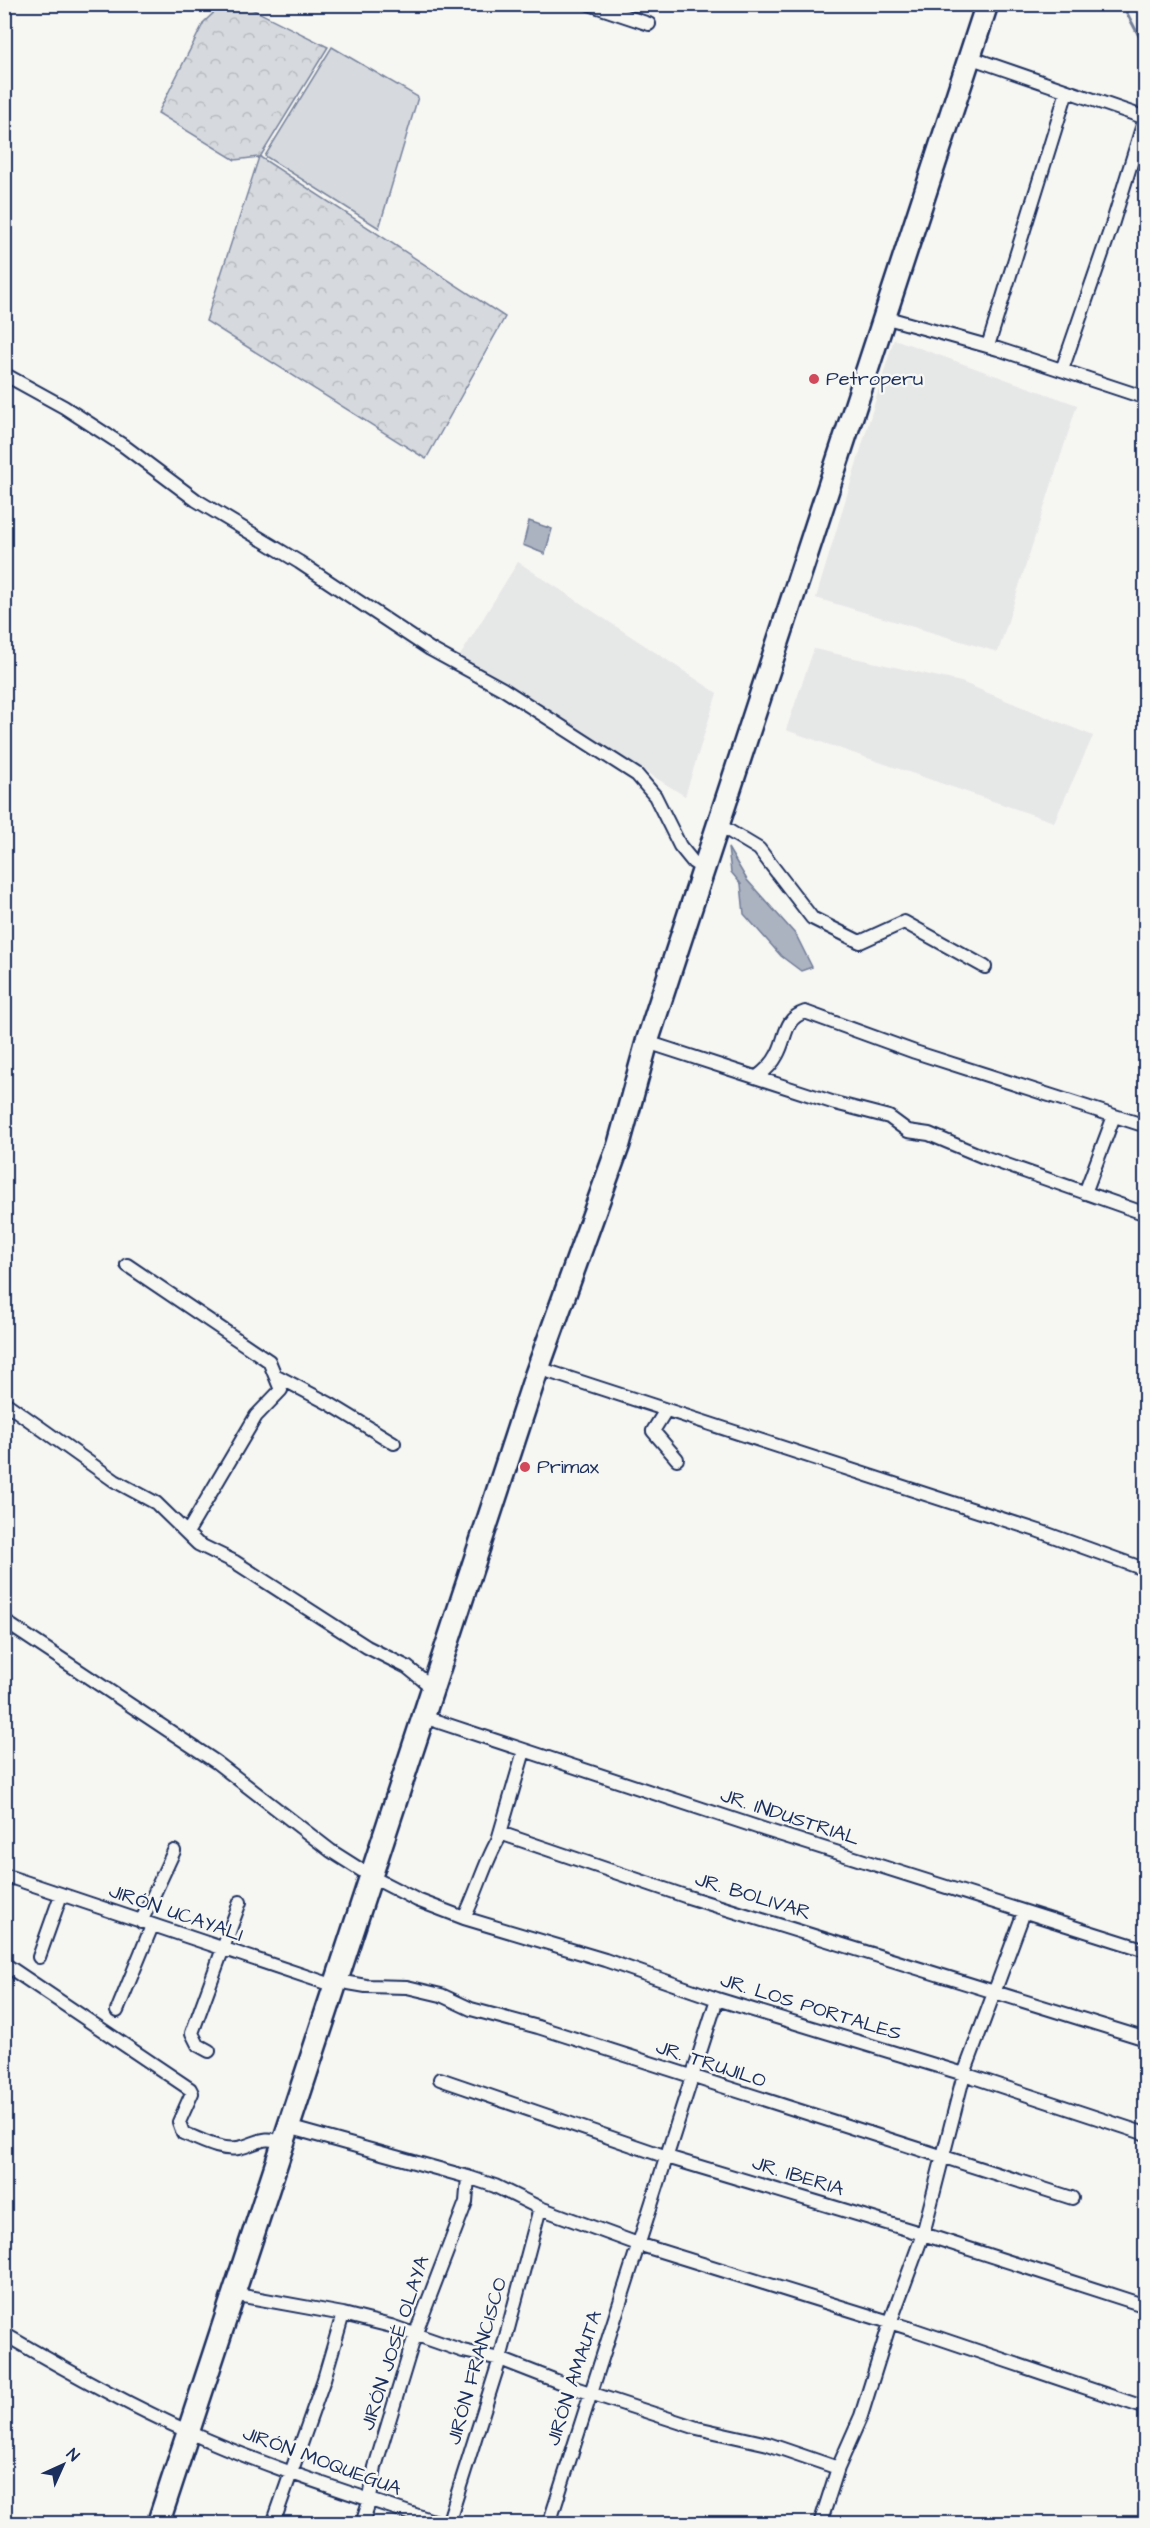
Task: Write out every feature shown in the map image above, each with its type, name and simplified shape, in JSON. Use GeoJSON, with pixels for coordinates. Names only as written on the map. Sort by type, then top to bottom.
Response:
{"type":"FeatureCollection","features":[{"type":"Feature","properties":{"kind":"highway"},"geometry":{"type":"LineString","coordinates":[[158,2523],[538,1368],[613,1163],[647,1042],[987,4]]}},
{"type":"Feature","properties":{"kind":"street"},"geometry":{"type":"LineString","coordinates":[[589,5],[650,24]]}},
{"type":"Feature","properties":{"kind":"street"},"geometry":{"type":"LineString","coordinates":[[969,57],[1145,118],[1112,225],[1062,370]]}},
{"type":"Feature","properties":{"kind":"street"},"geometry":{"type":"LineString","coordinates":[[988,346],[1067,91]]}},
{"type":"Feature","properties":{"kind":"street"},"geometry":{"type":"LineString","coordinates":[[884,317],[1144,394]]}},
{"type":"Feature","properties":{"kind":"street"},"geometry":{"type":"LineString","coordinates":[[4,374],[64,407],[124,446],[196,500],[299,562],[430,649],[503,689],[637,775],[655,796],[680,846],[693,862],[704,869]]}},
{"type":"Feature","properties":{"kind":"street"},"geometry":{"type":"LineString","coordinates":[[719,825],[759,849],[812,918],[860,942],[904,922],[985,967]]}},
{"type":"Feature","properties":{"kind":"street"},"geometry":{"type":"LineString","coordinates":[[757,1077],[768,1069],[778,1054],[788,1024],[794,1015],[805,1012],[915,1052],[1146,1126]]}},
{"type":"Feature","properties":{"kind":"street"},"geometry":{"type":"LineString","coordinates":[[647,1042],[889,1117],[908,1131],[929,1134],[954,1146],[1146,1214]]}},
{"type":"Feature","properties":{"kind":"street"},"geometry":{"type":"LineString","coordinates":[[1085,1193],[1114,1116]]}},
{"type":"Feature","properties":{"kind":"street"},"geometry":{"type":"LineString","coordinates":[[127,1265],[269,1361],[281,1390],[256,1416],[187,1533]]}},
{"type":"Feature","properties":{"kind":"street"},"geometry":{"type":"LineString","coordinates":[[538,1368],[1039,1531],[1144,1569]]}},
{"type":"Feature","properties":{"kind":"street"},"geometry":{"type":"LineString","coordinates":[[275,1376],[330,1404],[394,1443]]}},
{"type":"Feature","properties":{"kind":"street"},"geometry":{"type":"LineString","coordinates":[[4,1402],[115,1480],[156,1503],[198,1544],[235,1562],[367,1647],[407,1667],[433,1689]]}},
{"type":"Feature","properties":{"kind":"street"},"geometry":{"type":"LineString","coordinates":[[666,1410],[650,1431],[677,1459]]}},
{"type":"Feature","properties":{"kind":"street","name":"JR. LOS PORTALES"},"geometry":{"type":"LineString","coordinates":[[4,1622],[216,1762],[331,1851],[372,1877],[417,1900],[464,1918],[605,1960],[717,1999],[964,2074],[1146,2134]]}},
{"type":"Feature","properties":{"kind":"street","name":"JR. INDUSTRIAL"},"geometry":{"type":"LineString","coordinates":[[424,1717],[766,1830],[1146,1950]]}},
{"type":"Feature","properties":{"kind":"street"},"geometry":{"type":"LineString","coordinates":[[464,1918],[500,1833],[524,1751]]}},
{"type":"Feature","properties":{"kind":"street","name":"JR. BOLIVAR"},"geometry":{"type":"LineString","coordinates":[[500,1833],[685,1896],[1146,2039]]}},
{"type":"Feature","properties":{"kind":"street"},"geometry":{"type":"LineString","coordinates":[[117,2011],[146,1924],[174,1851]]}},
{"type":"Feature","properties":{"kind":"street","name":"JIRÓN UCAYALI"},"geometry":{"type":"LineString","coordinates":[[4,1875],[222,1950],[336,1984]]}},
{"type":"Feature","properties":{"kind":"street"},"geometry":{"type":"LineString","coordinates":[[39,1957],[61,1895]]}},
{"type":"Feature","properties":{"kind":"street"},"geometry":{"type":"LineString","coordinates":[[209,2051],[198,2045],[192,2033],[240,1902]]}},
{"type":"Feature","properties":{"kind":"street"},"geometry":{"type":"LineString","coordinates":[[820,2523],[838,2468],[861,2416],[890,2323],[923,2234],[964,2074],[1024,1912]]}},
{"type":"Feature","properties":{"kind":"street"},"geometry":{"type":"LineString","coordinates":[[6,1965],[190,2089],[192,2093],[179,2122],[183,2133],[221,2147],[239,2148],[263,2138],[274,2139],[286,2135],[468,2177],[495,2186],[540,2208],[638,2244],[890,2323],[1146,2408]]}},
{"type":"Feature","properties":{"kind":"street","name":"JR. TRUJILO"},"geometry":{"type":"LineString","coordinates":[[336,1984],[407,1987],[441,1995],[471,2009],[538,2027],[1072,2198]]}},
{"type":"Feature","properties":{"kind":"street","name":"JIRÓN AMAUTA"},"geometry":{"type":"LineString","coordinates":[[549,2523],[717,1999]]}},
{"type":"Feature","properties":{"kind":"street","name":"JR. IBERIA"},"geometry":{"type":"LineString","coordinates":[[440,2079],[667,2157],[923,2234],[1146,2306]]}},
{"type":"Feature","properties":{"kind":"street","name":"JIRÓN JOSÉ OLAYA"},"geometry":{"type":"LineString","coordinates":[[362,2523],[370,2499],[375,2467],[415,2335],[439,2270],[458,2229],[466,2202],[468,2177]]}},
{"type":"Feature","properties":{"kind":"street","name":"JIRÓN FRANCISCO"},"geometry":{"type":"LineString","coordinates":[[448,2523],[500,2359],[540,2208]]}},
{"type":"Feature","properties":{"kind":"street"},"geometry":{"type":"LineString","coordinates":[[232,2294],[343,2314],[463,2351],[500,2359],[590,2393],[697,2428],[768,2444],[838,2468]]}},
{"type":"Feature","properties":{"kind":"street"},"geometry":{"type":"LineString","coordinates":[[273,2523],[343,2314]]}},
{"type":"Feature","properties":{"kind":"street","name":"JIRÓN MOQUEGUA"},"geometry":{"type":"LineString","coordinates":[[4,2334],[57,2365],[189,2432],[291,2473],[442,2523]]}},
{"type":"Feature","properties":{"kind":"shaded area"},"geometry":{"type":"Polygon","coordinates":[[[894,339],[1077,405],[998,652],[816,598],[894,339]]]}},
{"type":"Feature","properties":{"kind":"shaded area"},"geometry":{"type":"Polygon","coordinates":[[[529,521],[552,529],[545,554],[523,545],[529,521]]]}},
{"type":"Feature","properties":{"kind":"shaded area"},"geometry":{"type":"Polygon","coordinates":[[[518,562],[717,693],[685,796],[460,656],[518,562]]]}},
{"type":"Feature","properties":{"kind":"shaded area"},"geometry":{"type":"Polygon","coordinates":[[[814,649],[961,682],[1093,736],[1054,822],[786,730],[814,649]]]}},
{"type":"Feature","properties":{"kind":"shaded area"},"geometry":{"type":"Polygon","coordinates":[[[728,848],[747,880],[796,935],[812,967],[801,971],[781,956],[744,914],[741,884],[731,872],[728,848]]]}},
{"type":"Feature","properties":{"kind":"green space"},"geometry":{"type":"Polygon","coordinates":[[[222,5],[244,5],[328,47],[260,157],[505,317],[426,459],[206,321],[259,157],[235,160],[158,113],[204,22],[222,5]]]}},
{"type":"Feature","properties":{"kind":"green space"},"geometry":{"type":"Polygon","coordinates":[[[332,47],[418,97],[379,228],[265,156],[332,47]]]}},
{"type":"Feature","properties":{"kind":"waterway"},"geometry":{"type":"LineString","coordinates":[[1122,4],[1146,49]]}},
{"type":"Feature","properties":{"kind":"place","name":"Petroperu"},"geometry":{"type":"Point","coordinates":[814,379]}},
{"type":"Feature","properties":{"kind":"place","name":"Primax"},"geometry":{"type":"Point","coordinates":[525,1467]}}]}
